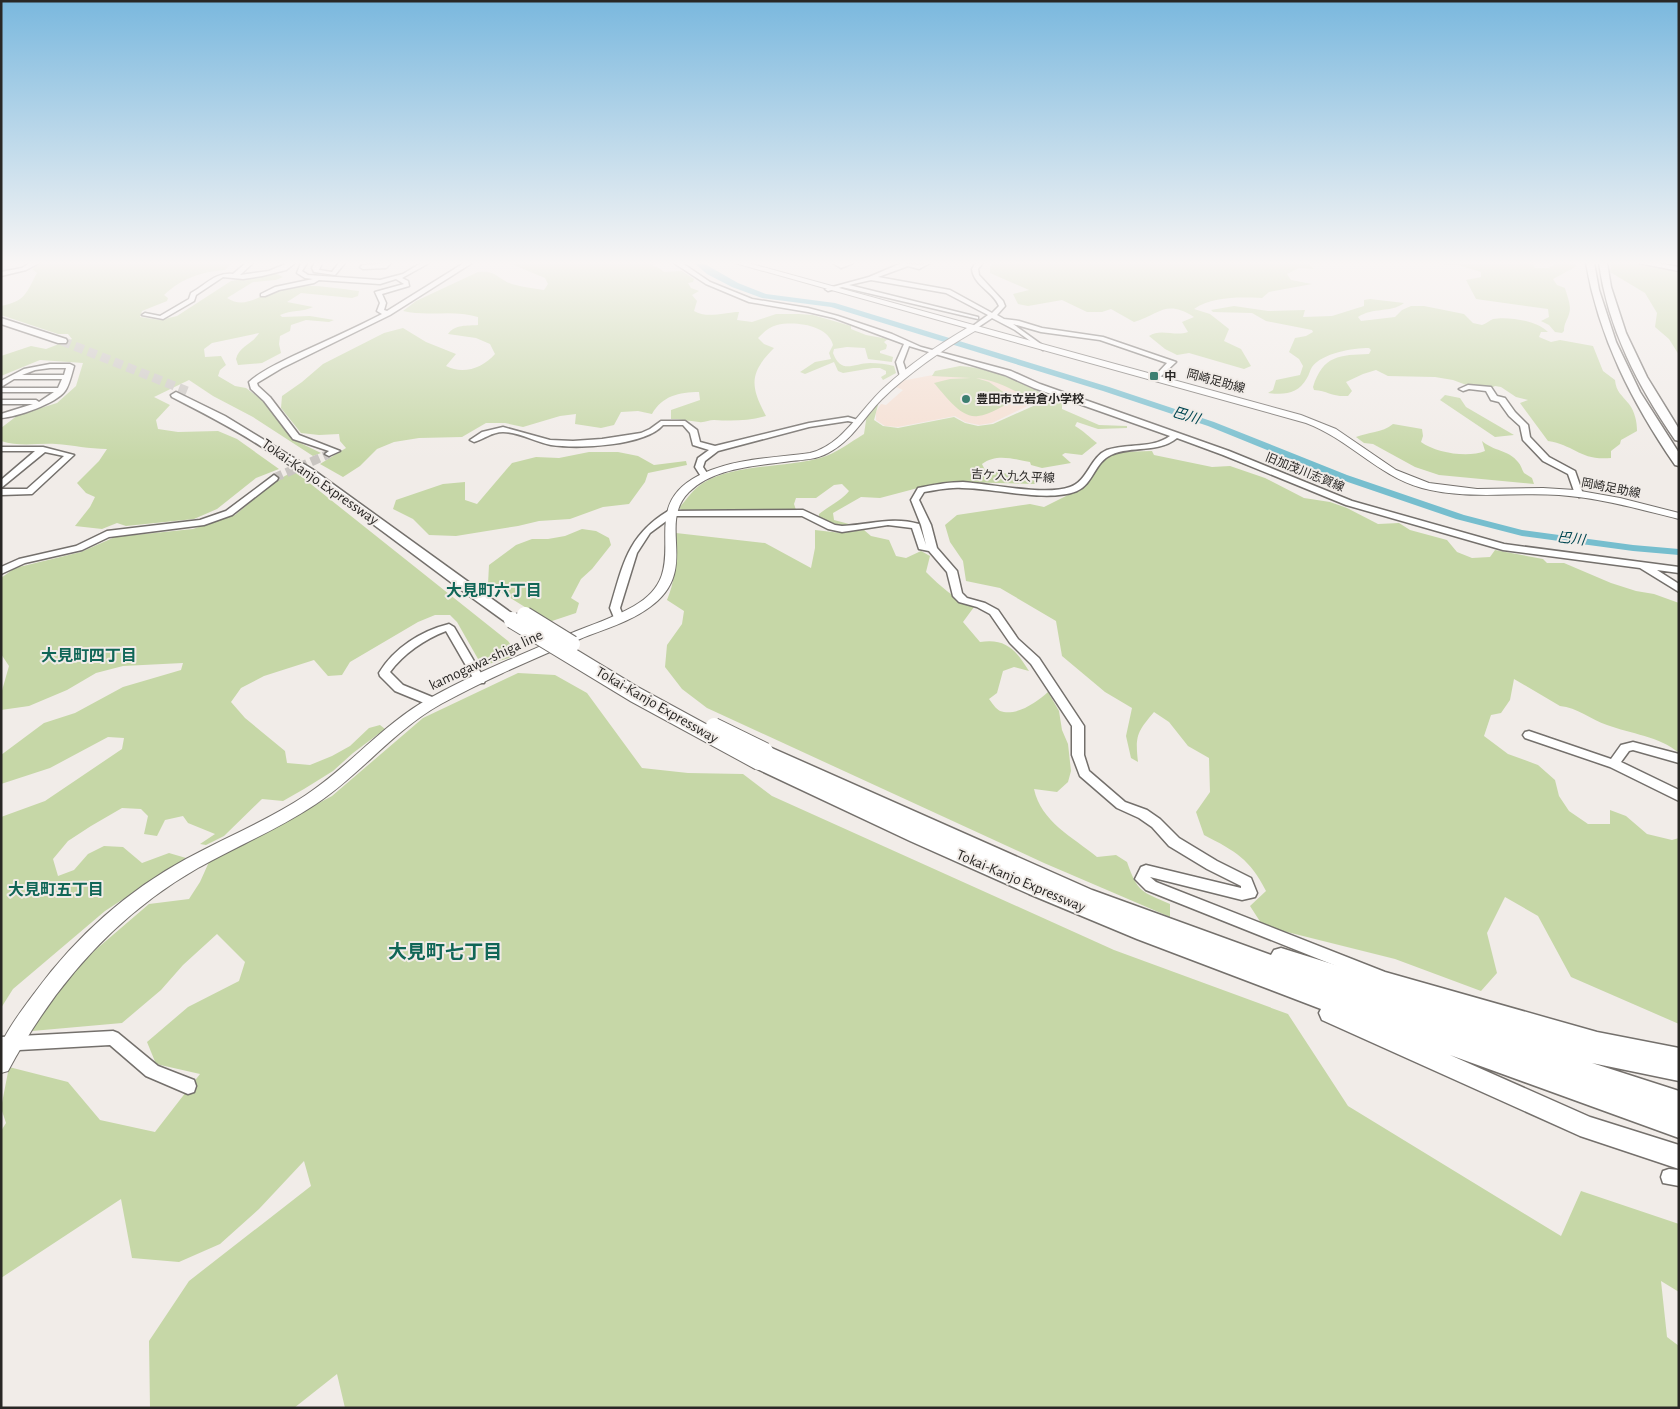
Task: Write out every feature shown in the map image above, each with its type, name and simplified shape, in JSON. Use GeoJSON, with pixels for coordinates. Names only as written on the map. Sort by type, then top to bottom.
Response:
{"type":"FeatureCollection","features":[{"type":"Feature","properties":{"kind":"highway"},"geometry":{"type":"LineString","coordinates":[[4,329],[53,341],[19,329]]}},
{"type":"Feature","properties":{"kind":"highway"},"geometry":{"type":"LineString","coordinates":[[1606,329],[1643,408],[1679,462]]}},
{"type":"Feature","properties":{"kind":"highway"},"geometry":{"type":"LineString","coordinates":[[1621,329],[1629,352],[1669,424],[1679,438]]}},
{"type":"Feature","properties":{"kind":"highway","name":"Tokai-Kanjo Expressway"},"geometry":{"type":"LineString","coordinates":[[181,393],[308,470],[405,544],[515,615],[543,640],[694,727],[762,757],[994,870],[1177,945],[1226,972],[1315,1007],[1588,1128],[1679,1157]]}},
{"type":"Feature","properties":{"kind":"highway","name":"Tokai-Kanjo Expressway"},"geometry":{"type":"LineString","coordinates":[[762,757],[846,790],[1085,896],[1502,1027],[1591,1052],[1679,1070]]}},
{"type":"Feature","properties":{"kind":"highway"},"geometry":{"type":"LineString","coordinates":[[1085,896],[1348,993],[1679,1103]]}},
{"type":"Feature","properties":{"kind":"highway"},"geometry":{"type":"LineString","coordinates":[[1177,945],[1307,995],[1679,1126]]}},
{"type":"Feature","properties":{"kind":"main road","name":"岡崎足助線"},"geometry":{"type":"LineString","coordinates":[[965,329],[1157,378],[1283,412],[1316,423],[1342,436],[1383,469],[1425,486],[1449,491],[1479,493],[1558,492],[1579,494],[1679,516]]}},
{"type":"Feature","properties":{"kind":"main road"},"geometry":{"type":"LineString","coordinates":[[671,513],[681,494],[705,476],[739,466],[823,452],[837,443],[903,374],[969,330]]}},
{"type":"Feature","properties":{"kind":"main road","name":"kamogawa-shiga line"},"geometry":{"type":"LineString","coordinates":[[1,1064],[7,1044],[53,980],[82,948],[119,914],[171,876],[295,809],[327,789],[398,727],[433,702],[536,653],[647,604],[666,586],[673,562],[671,513]]}},
{"type":"Feature","properties":{"kind":"street"},"geometry":{"type":"LineString","coordinates":[[329,454],[336,451],[296,437],[267,399],[254,387],[253,382],[280,366],[357,329]]}},
{"type":"Feature","properties":{"kind":"street","name":"旧加茂川志賀線"},"geometry":{"type":"LineString","coordinates":[[870,329],[890,335],[907,344],[1008,373],[1037,386],[1245,461],[1327,496],[1503,547],[1679,570]]}},
{"type":"Feature","properties":{"kind":"street"},"geometry":{"type":"LineString","coordinates":[[1015,329],[1044,348]]}},
{"type":"Feature","properties":{"kind":"street"},"geometry":{"type":"LineString","coordinates":[[1038,329],[1101,338],[1172,362],[1157,378]]}},
{"type":"Feature","properties":{"kind":"street"},"geometry":{"type":"LineString","coordinates":[[903,374],[900,370],[899,355],[907,344]]}},
{"type":"Feature","properties":{"kind":"street"},"geometry":{"type":"LineString","coordinates":[[1,385],[11,377],[35,366],[70,366],[68,377],[62,390],[47,402],[3,417]]}},
{"type":"Feature","properties":{"kind":"street"},"geometry":{"type":"LineString","coordinates":[[11,377],[68,377]]}},
{"type":"Feature","properties":{"kind":"street"},"geometry":{"type":"LineString","coordinates":[[1463,389],[1468,387],[1488,389],[1494,398],[1502,400],[1512,414],[1524,425],[1526,438],[1546,459],[1572,473],[1579,494]]}},
{"type":"Feature","properties":{"kind":"street"},"geometry":{"type":"LineString","coordinates":[[1,390],[62,390]]}},
{"type":"Feature","properties":{"kind":"street"},"geometry":{"type":"LineString","coordinates":[[1,402],[38,402],[39,405]]}},
{"type":"Feature","properties":{"kind":"street"},"geometry":{"type":"LineString","coordinates":[[705,476],[699,467],[702,460],[715,449],[809,425],[848,419],[857,421]]}},
{"type":"Feature","properties":{"kind":"street"},"geometry":{"type":"LineString","coordinates":[[474,440],[493,430],[506,429],[552,442],[606,442],[653,431],[661,423],[685,423],[694,432],[696,443],[715,449]]}},
{"type":"Feature","properties":{"kind":"street","name":"吉ケ入九久平線"},"geometry":{"type":"LineString","coordinates":[[932,549],[926,525],[915,500],[922,490],[962,485],[997,489],[1066,491],[1081,485],[1101,458],[1108,453],[1152,448],[1170,441],[1176,435]]}},
{"type":"Feature","properties":{"kind":"street"},"geometry":{"type":"LineString","coordinates":[[1,485],[43,449]]}},
{"type":"Feature","properties":{"kind":"street"},"geometry":{"type":"LineString","coordinates":[[1,492],[29,492],[70,455],[43,449],[3,452]]}},
{"type":"Feature","properties":{"kind":"street"},"geometry":{"type":"LineString","coordinates":[[1,571],[22,561],[79,548],[106,534],[201,523],[228,513],[274,478]]}},
{"type":"Feature","properties":{"kind":"street"},"geometry":{"type":"LineString","coordinates":[[619,618],[614,608],[633,547],[656,520],[671,513],[803,513],[813,517],[818,522],[841,529],[903,521],[916,526],[922,547],[932,549],[952,571],[957,594],[963,600],[981,604],[994,612],[1014,642],[1034,661],[1061,698],[1078,726],[1078,755],[1084,773],[1121,805],[1143,814],[1174,842],[1212,865],[1246,882],[1250,893],[1242,894],[1146,870],[1142,879],[1151,886],[1384,978],[1597,1039],[1679,1056]]}},
{"type":"Feature","properties":{"kind":"street"},"geometry":{"type":"LineString","coordinates":[[1640,564],[1679,589]]}},
{"type":"Feature","properties":{"kind":"street"},"geometry":{"type":"LineString","coordinates":[[433,702],[399,688],[384,673],[388,665],[426,636],[449,628],[480,680]]}},
{"type":"Feature","properties":{"kind":"street"},"geometry":{"type":"LineString","coordinates":[[1529,735],[1614,764],[1679,796]]}},
{"type":"Feature","properties":{"kind":"street"},"geometry":{"type":"LineString","coordinates":[[1614,764],[1625,748],[1633,746],[1679,759]]}},
{"type":"Feature","properties":{"kind":"street"},"geometry":{"type":"LineString","coordinates":[[7,1044],[113,1038],[152,1071],[188,1086]]}},
{"type":"Feature","properties":{"kind":"shaded area","name":"豊田市立岩倉小学校"},"geometry":{"type":"Polygon","coordinates":[[[954,371],[981,371],[1044,398],[992,423],[979,425],[965,422],[955,416],[898,427],[885,426],[876,420],[876,412],[881,404],[886,405],[903,390],[896,387],[901,381],[954,371]]]}},
{"type":"Feature","properties":{"kind":"green space"},"geometry":{"type":"Polygon","coordinates":[[[42,329],[290,329],[290,331],[280,336],[281,353],[262,363],[238,365],[236,359],[240,351],[259,333],[212,343],[204,349],[205,357],[221,356],[226,365],[220,370],[218,376],[235,386],[246,388],[262,400],[292,439],[321,453],[313,456],[253,417],[213,396],[189,380],[154,397],[170,405],[156,420],[158,429],[178,432],[218,431],[237,439],[279,469],[256,478],[217,509],[194,519],[126,526],[117,523],[102,529],[75,526],[90,507],[95,497],[86,493],[77,483],[99,461],[107,449],[56,444],[15,444],[1,441],[1,428],[18,415],[57,403],[76,386],[83,363],[40,360],[1,376],[1,356],[31,346],[46,349],[72,339],[68,334],[58,334],[42,329]]]}},
{"type":"Feature","properties":{"kind":"green space"},"geometry":{"type":"Polygon","coordinates":[[[400,329],[404,329],[426,342],[456,354],[446,366],[452,369],[472,369],[485,363],[495,354],[490,344],[476,338],[448,334],[454,329],[768,329],[758,338],[764,344],[774,348],[760,365],[755,380],[757,396],[766,416],[746,420],[701,422],[671,419],[671,410],[700,400],[699,392],[685,393],[666,399],[652,414],[638,411],[621,412],[614,425],[601,428],[575,424],[576,414],[560,416],[523,427],[505,423],[486,423],[462,437],[419,438],[394,442],[377,449],[360,466],[343,477],[320,464],[346,448],[340,441],[339,434],[319,435],[301,433],[281,408],[282,396],[323,364],[384,333],[400,329]]]}},
{"type":"Feature","properties":{"kind":"green space"},"geometry":{"type":"Polygon","coordinates":[[[818,329],[851,329],[866,335],[888,339],[884,342],[887,345],[886,349],[880,351],[880,353],[893,357],[892,362],[868,359],[865,348],[847,347],[834,349],[833,353],[836,360],[844,366],[864,363],[885,364],[894,366],[896,373],[883,380],[881,377],[886,374],[886,371],[880,368],[843,373],[838,371],[834,362],[805,374],[800,372],[815,362],[831,359],[829,353],[833,345],[830,338],[818,329]]]}},
{"type":"Feature","properties":{"kind":"green space"},"geometry":{"type":"Polygon","coordinates":[[[1186,329],[1229,329],[1224,341],[1241,349],[1251,366],[1244,369],[1189,353],[1177,355],[1165,349],[1149,336],[1158,333],[1178,334],[1188,332],[1186,329]]]}},
{"type":"Feature","properties":{"kind":"green space"},"geometry":{"type":"Polygon","coordinates":[[[1306,329],[1544,329],[1548,332],[1541,332],[1539,337],[1551,342],[1560,340],[1593,346],[1603,371],[1615,380],[1618,390],[1633,410],[1637,431],[1621,440],[1620,444],[1611,451],[1611,458],[1592,457],[1548,441],[1520,403],[1528,400],[1516,397],[1501,387],[1469,386],[1453,380],[1435,377],[1388,376],[1376,370],[1346,382],[1352,391],[1348,396],[1338,396],[1314,390],[1313,387],[1317,376],[1327,363],[1341,356],[1369,354],[1371,350],[1369,348],[1347,350],[1323,358],[1312,367],[1308,377],[1300,387],[1280,394],[1268,393],[1273,390],[1276,380],[1300,375],[1303,366],[1299,359],[1289,352],[1295,338],[1306,336],[1313,332],[1306,329]]]}},
{"type":"Feature","properties":{"kind":"green space"},"geometry":{"type":"Polygon","coordinates":[[[1552,329],[1564,329],[1562,333],[1555,332],[1552,329]]]}},
{"type":"Feature","properties":{"kind":"green space"},"geometry":{"type":"Polygon","coordinates":[[[1657,329],[1679,329],[1679,355],[1669,339],[1657,329]]]}},
{"type":"Feature","properties":{"kind":"green space"},"geometry":{"type":"Polygon","coordinates":[[[960,366],[994,373],[1048,396],[1037,401],[1000,384],[976,378],[989,382],[1015,400],[987,414],[972,416],[965,414],[953,405],[934,383],[950,379],[971,378],[932,376],[935,371],[960,366]]]}},
{"type":"Feature","properties":{"kind":"green space"},"geometry":{"type":"Polygon","coordinates":[[[1445,395],[1460,398],[1466,407],[1514,435],[1495,437],[1440,400],[1445,395]]]}},
{"type":"Feature","properties":{"kind":"green space"},"geometry":{"type":"Polygon","coordinates":[[[1051,398],[1062,403],[1062,409],[1099,425],[1127,426],[1127,428],[1098,429],[1077,422],[1075,426],[1097,443],[1082,455],[1065,453],[1062,455],[1071,463],[1042,468],[1031,465],[1030,462],[1011,458],[999,458],[982,464],[985,470],[1025,477],[1037,482],[1036,484],[963,482],[933,484],[880,498],[861,497],[833,513],[834,520],[849,524],[844,526],[819,519],[819,514],[849,491],[842,484],[834,485],[816,498],[796,498],[794,504],[796,510],[791,511],[682,510],[679,508],[696,488],[715,477],[744,469],[806,461],[837,451],[864,434],[867,414],[875,405],[878,405],[874,420],[883,426],[898,428],[954,417],[965,423],[978,426],[993,424],[1051,398]]]}},
{"type":"Feature","properties":{"kind":"green space"},"geometry":{"type":"Polygon","coordinates":[[[1393,424],[1422,429],[1423,436],[1421,442],[1443,452],[1478,453],[1485,451],[1482,441],[1514,458],[1524,473],[1532,478],[1534,484],[1439,475],[1415,467],[1373,444],[1364,443],[1356,437],[1384,429],[1393,424]]]}},
{"type":"Feature","properties":{"kind":"green space"},"geometry":{"type":"Polygon","coordinates":[[[1152,451],[1154,455],[1212,467],[1230,466],[1265,478],[1304,498],[1330,502],[1347,508],[1378,524],[1399,523],[1410,530],[1447,540],[1457,552],[1472,558],[1490,557],[1495,550],[1543,559],[1547,563],[1564,563],[1611,583],[1636,591],[1654,594],[1679,603],[1679,753],[1654,739],[1601,723],[1578,711],[1560,706],[1514,679],[1510,700],[1501,713],[1491,715],[1484,736],[1508,754],[1538,765],[1555,780],[1559,796],[1569,811],[1588,824],[1610,824],[1610,810],[1626,816],[1647,834],[1672,840],[1679,838],[1679,1024],[1571,977],[1538,916],[1505,897],[1487,933],[1497,973],[1481,991],[1395,959],[1263,926],[1250,906],[1266,891],[1260,880],[1248,863],[1241,857],[1204,835],[1196,812],[1210,792],[1209,758],[1188,746],[1169,722],[1154,712],[1138,735],[1138,762],[1131,758],[1126,736],[1132,708],[1105,692],[1062,656],[1056,621],[1000,588],[966,581],[963,561],[950,542],[945,525],[957,515],[1030,504],[1044,507],[1074,492],[1091,479],[1105,456],[1117,452],[1152,451]]]}},
{"type":"Feature","properties":{"kind":"green space"},"geometry":{"type":"Polygon","coordinates":[[[589,452],[618,452],[638,456],[654,465],[686,461],[687,465],[648,473],[645,482],[629,504],[603,507],[570,519],[539,521],[456,536],[429,535],[413,519],[393,509],[396,500],[443,484],[465,482],[465,500],[477,504],[512,463],[536,457],[559,458],[589,452]]]}},
{"type":"Feature","properties":{"kind":"green space"},"geometry":{"type":"Polygon","coordinates":[[[292,472],[297,473],[508,641],[515,651],[509,658],[482,666],[457,622],[450,615],[435,615],[418,622],[350,662],[342,675],[328,676],[314,660],[264,676],[241,688],[231,702],[245,718],[285,751],[287,763],[310,765],[350,746],[369,728],[380,725],[385,729],[333,771],[283,801],[262,799],[224,836],[206,845],[200,844],[215,834],[188,823],[183,816],[165,820],[157,836],[144,834],[148,816],[141,809],[122,808],[68,841],[53,859],[58,876],[74,870],[88,854],[104,846],[123,847],[142,863],[169,853],[186,858],[105,911],[13,989],[1,1008],[1,817],[45,801],[122,749],[124,738],[108,737],[50,768],[1,784],[1,755],[44,723],[75,713],[123,687],[181,670],[183,663],[123,666],[96,673],[67,690],[29,706],[1,710],[1,694],[9,666],[1,654],[1,578],[15,568],[81,552],[115,537],[193,529],[235,515],[276,481],[292,472]]]}},
{"type":"Feature","properties":{"kind":"green space"},"geometry":{"type":"Polygon","coordinates":[[[582,529],[596,531],[609,538],[611,545],[592,569],[581,579],[571,598],[579,603],[576,613],[549,622],[488,584],[489,565],[516,545],[532,539],[565,536],[582,529]]]}},
{"type":"Feature","properties":{"kind":"green space"},"geometry":{"type":"Polygon","coordinates":[[[815,530],[841,533],[864,530],[871,536],[889,540],[896,556],[906,558],[921,551],[930,556],[926,572],[948,592],[974,607],[963,622],[980,642],[989,641],[1004,644],[1020,657],[1029,671],[1014,667],[1003,671],[997,693],[989,699],[994,706],[1000,711],[1013,712],[1026,708],[1048,692],[1059,711],[1062,730],[1068,744],[1071,771],[1068,782],[1057,792],[1034,789],[1043,811],[1059,828],[1097,857],[1116,855],[1127,862],[1134,880],[1142,890],[1170,904],[1170,917],[1044,863],[707,708],[682,689],[665,667],[667,645],[682,624],[684,611],[667,600],[675,567],[676,533],[765,543],[811,568],[815,548],[815,530]]]}},
{"type":"Feature","properties":{"kind":"green space"},"geometry":{"type":"Polygon","coordinates":[[[518,673],[555,675],[587,693],[642,768],[688,773],[743,774],[772,796],[1114,950],[1288,1014],[1348,1106],[1561,1236],[1581,1191],[1679,1224],[1679,1292],[1661,1281],[1667,1337],[1679,1346],[1679,1408],[345,1408],[337,1374],[294,1408],[150,1408],[149,1341],[189,1281],[311,1186],[304,1161],[259,1209],[220,1244],[179,1262],[132,1258],[121,1199],[1,1278],[1,1131],[6,1123],[1,1108],[9,1067],[68,1082],[100,1120],[155,1132],[200,1074],[156,1064],[147,1042],[188,1007],[239,981],[245,962],[217,934],[183,965],[161,990],[122,1023],[32,1031],[51,995],[93,952],[149,904],[189,899],[200,882],[209,862],[332,796],[423,718],[518,673]]]}},
{"type":"Feature","properties":{"kind":"waterway","name":"巴川"},"geometry":{"type":"LineString","coordinates":[[909,329],[1106,389],[1211,424],[1343,477],[1460,517],[1522,533],[1633,548],[1679,552]]}},
{"type":"Feature","properties":{"kind":"tunnel"},"geometry":{"type":"LineString","coordinates":[[62,341],[187,391]]}},
{"type":"Feature","properties":{"kind":"tunnel"},"geometry":{"type":"LineString","coordinates":[[274,478],[329,454]]}},
{"type":"Feature","properties":{"kind":"place","name":"中"},"geometry":{"type":"Point","coordinates":[1154,376]}},
{"type":"Feature","properties":{"kind":"place","name":"豊田市立岩倉小学校"},"geometry":{"type":"Point","coordinates":[966,399]}},
{"type":"Feature","properties":{"kind":"district","name":"大見町六丁目"},"geometry":{"type":"Point","coordinates":[494,591]}},
{"type":"Feature","properties":{"kind":"district","name":"大見町四丁目"},"geometry":{"type":"Point","coordinates":[89,656]}},
{"type":"Feature","properties":{"kind":"district","name":"大見町五丁目"},"geometry":{"type":"Point","coordinates":[56,890]}},
{"type":"Feature","properties":{"kind":"district","name":"大見町七丁目"},"geometry":{"type":"Point","coordinates":[445,952]}}]}
